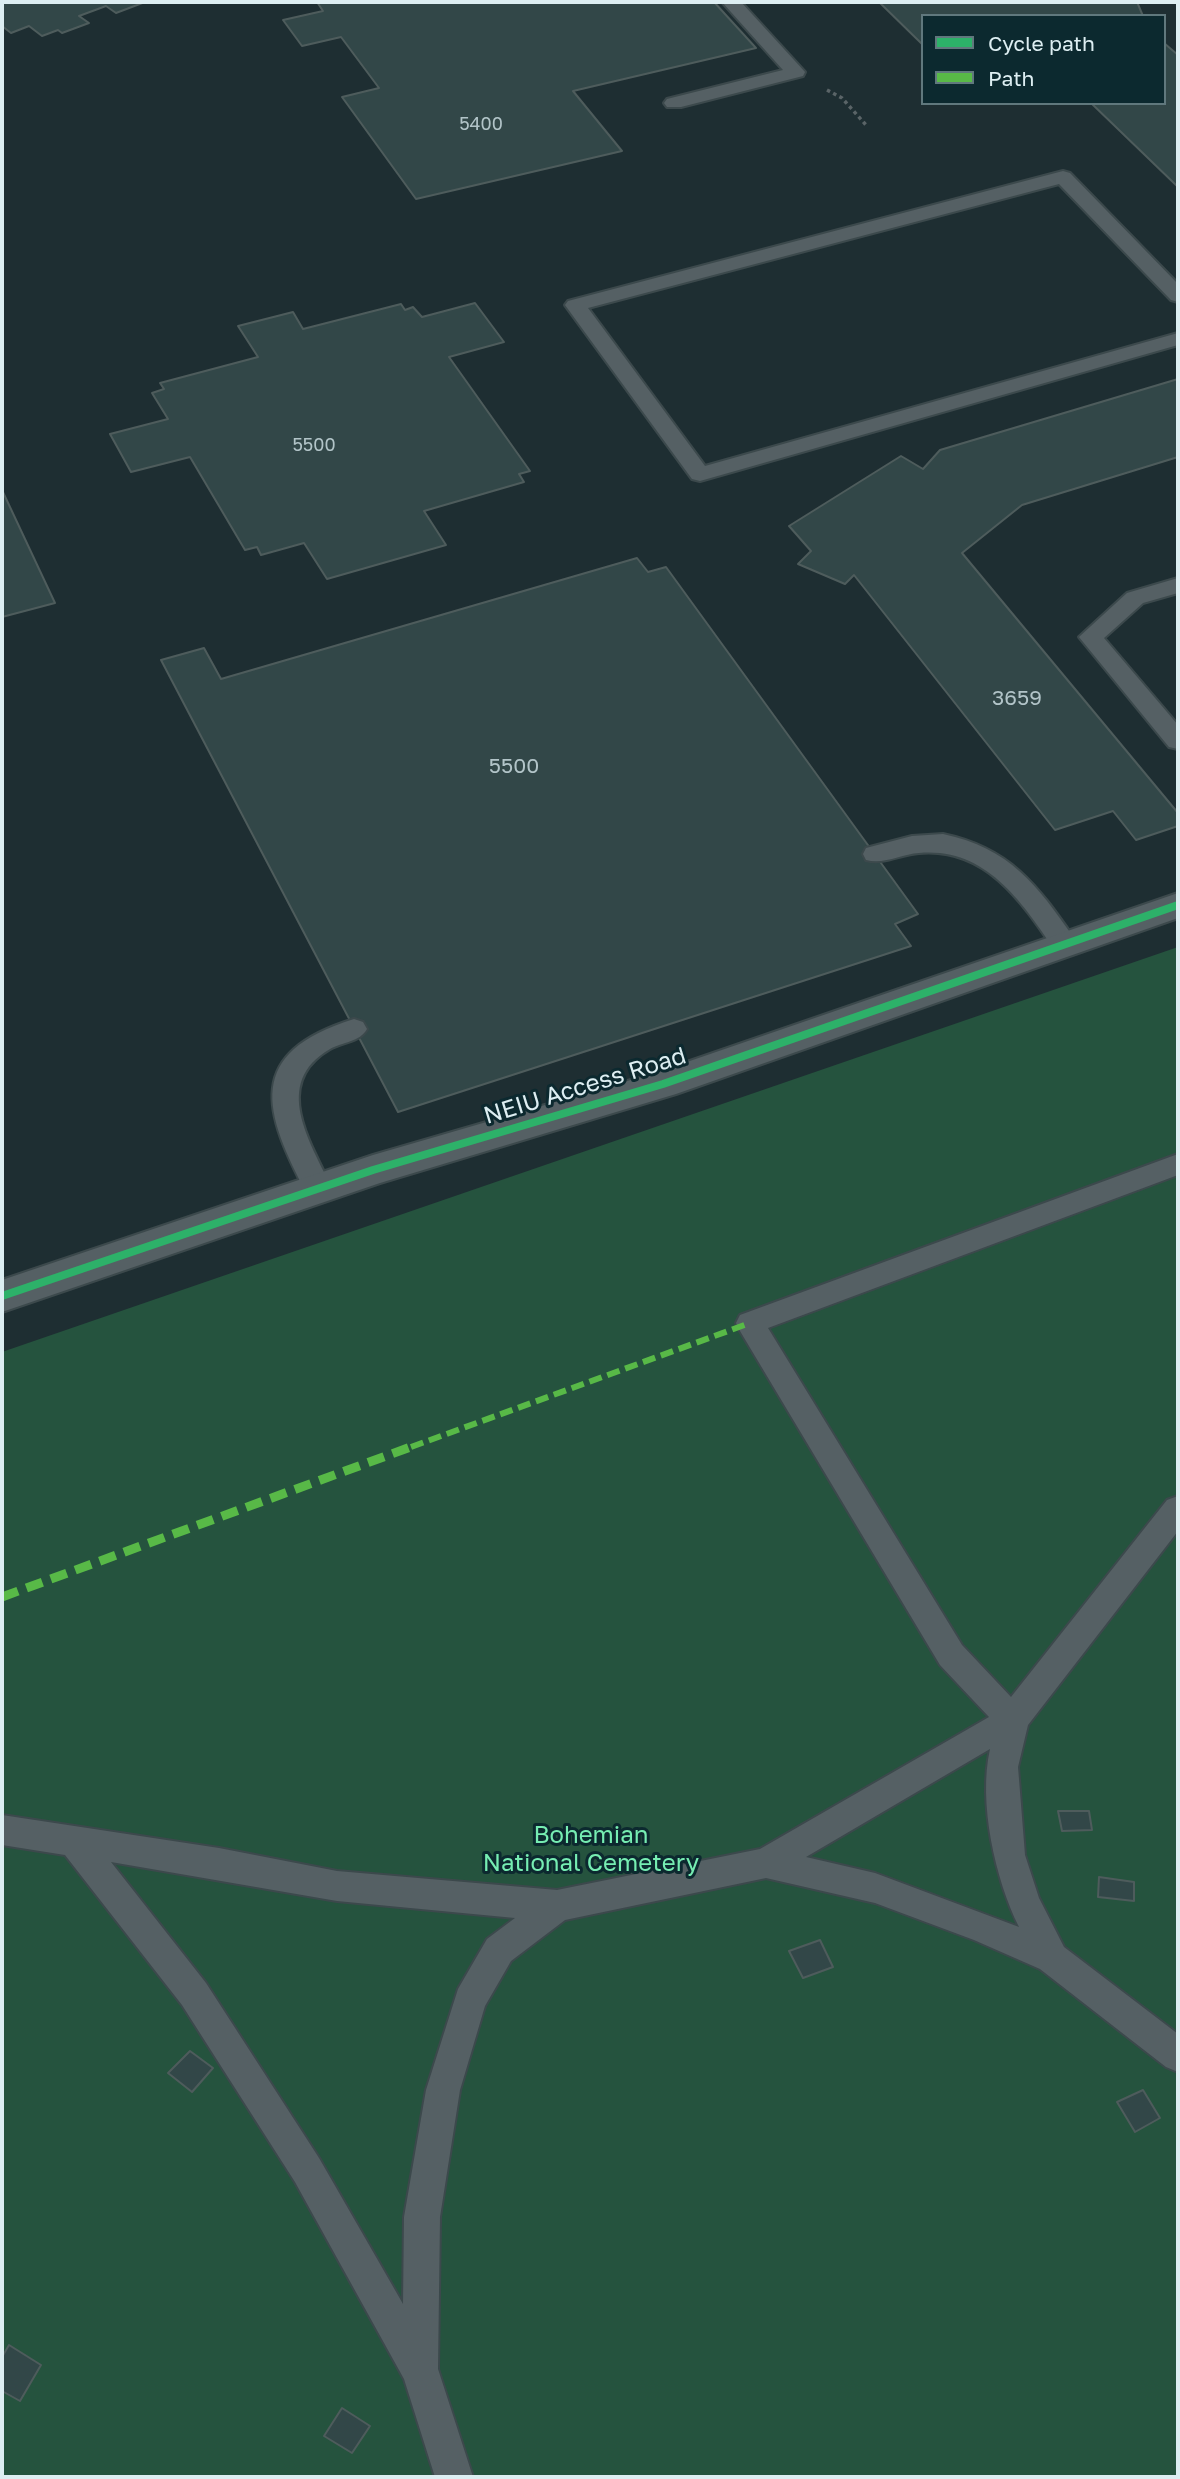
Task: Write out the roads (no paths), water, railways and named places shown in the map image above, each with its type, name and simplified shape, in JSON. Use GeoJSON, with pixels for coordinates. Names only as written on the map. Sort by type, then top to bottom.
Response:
{"type":"FeatureCollection","features":[{"type":"Feature","properties":{"kind":"street","name":"NEIU Access Road"},"geometry":{"type":"LineString","coordinates":[[2,1296],[318,1188],[663,1084],[1178,905]]}},
{"type":"Feature","properties":{"kind":"lane"},"geometry":{"type":"LineString","coordinates":[[674,103],[796,72],[731,2]]}},
{"type":"Feature","properties":{"kind":"lane"},"geometry":{"type":"LineString","coordinates":[[1178,296],[1063,177],[575,305],[700,474],[1178,339]]}},
{"type":"Feature","properties":{"kind":"lane"},"geometry":{"type":"LineString","coordinates":[[1178,585],[1135,598],[1091,637],[1178,740]]}},
{"type":"Feature","properties":{"kind":"lane"},"geometry":{"type":"LineString","coordinates":[[875,854],[920,844],[954,846],[984,855],[1007,870],[1027,891],[1065,944]]}},
{"type":"Feature","properties":{"kind":"lane"},"geometry":{"type":"LineString","coordinates":[[318,1188],[294,1135],[284,1102],[286,1073],[303,1052],[328,1037],[354,1029]]}},
{"type":"Feature","properties":{"kind":"lane"},"geometry":{"type":"LineString","coordinates":[[1013,1718],[951,1654],[750,1323],[1178,1164]]}},
{"type":"Feature","properties":{"kind":"lane"},"geometry":{"type":"LineString","coordinates":[[2,1829],[219,1863],[337,1886],[557,1906],[766,1863],[1013,1718],[1178,1509]]}},
{"type":"Feature","properties":{"kind":"lane"},"geometry":{"type":"LineString","coordinates":[[1013,1718],[1002,1767],[1009,1855],[1024,1902],[1052,1958]]}},
{"type":"Feature","properties":{"kind":"lane"},"geometry":{"type":"LineString","coordinates":[[75,1842],[194,1994],[307,2170],[420,2371],[454,2477]]}},
{"type":"Feature","properties":{"kind":"lane"},"geometry":{"type":"LineString","coordinates":[[766,1863],[875,1888],[982,1927],[1052,1958],[1178,2055]]}},
{"type":"Feature","properties":{"kind":"lane"},"geometry":{"type":"LineString","coordinates":[[420,2371],[422,2217],[443,2090],[470,2000],[499,1950],[557,1906]]}},
{"type":"Feature","properties":{"kind":"park label","name":"Bohemian National Cemetery"},"geometry":{"type":"Point","coordinates":[591,1849]}}]}
